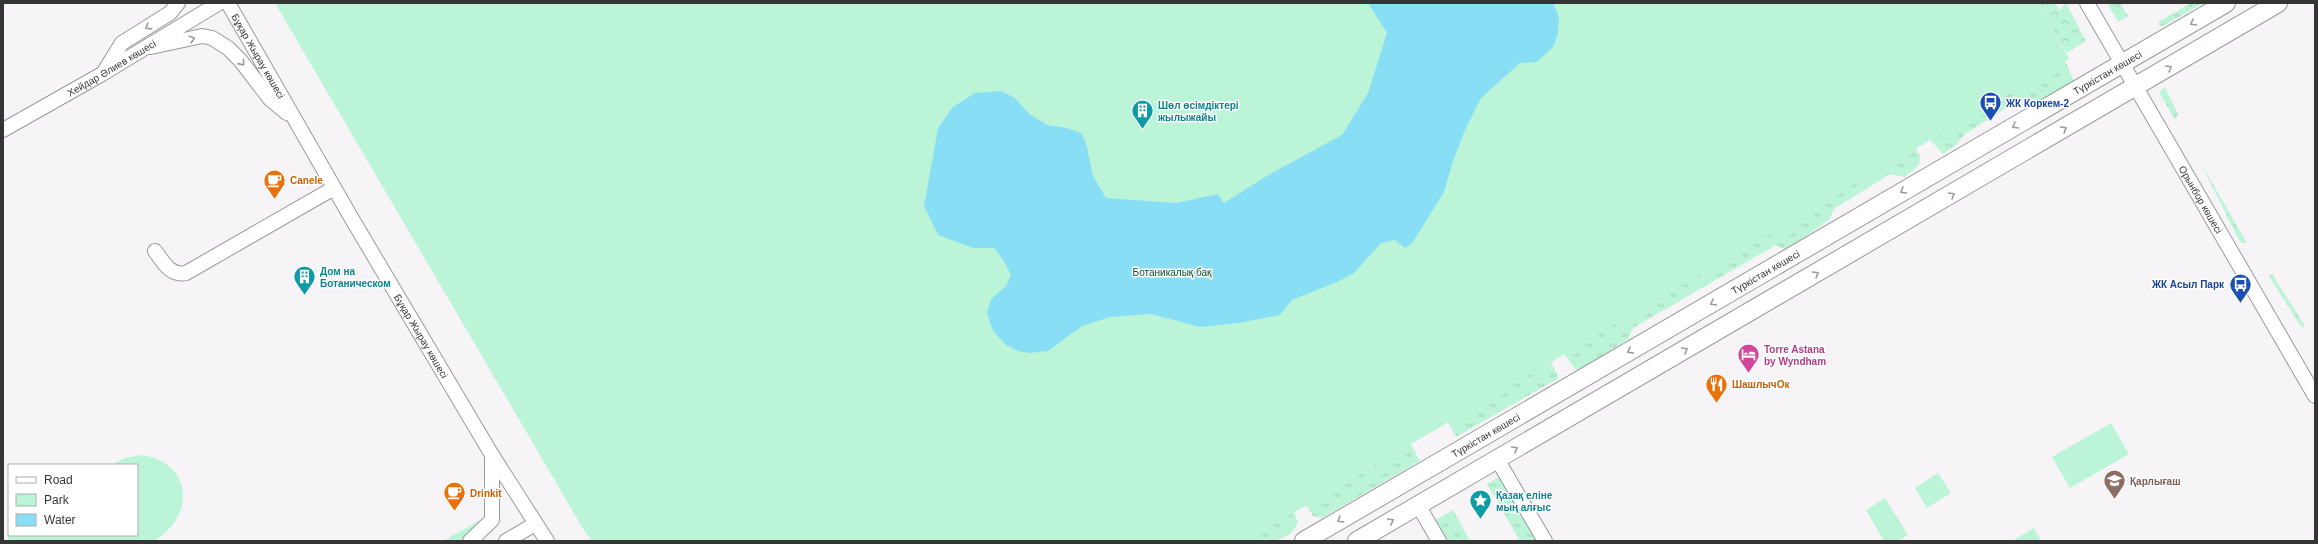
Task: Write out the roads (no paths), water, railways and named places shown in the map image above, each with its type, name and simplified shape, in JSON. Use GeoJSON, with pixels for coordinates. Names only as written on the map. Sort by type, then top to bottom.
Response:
{"type":"FeatureCollection","features":[{"type":"Feature","properties":{"kind":"main road","name":"Түркістан көшесі"},"geometry":{"type":"LineString","coordinates":[[1304,541],[2226,3]]}},
{"type":"Feature","properties":{"kind":"main road"},"geometry":{"type":"LineString","coordinates":[[1357,541],[2135,88],[2278,3]]}},
{"type":"Feature","properties":{"kind":"main road"},"geometry":{"type":"LineString","coordinates":[[1826,236],[1820,242],[1820,251],[1823,256],[1831,259],[1845,257]]}},
{"type":"Feature","properties":{"kind":"main road"},"geometry":{"type":"LineString","coordinates":[[1760,275],[1775,276],[1780,281],[1781,288],[1775,298]]}},
{"type":"Feature","properties":{"kind":"main road"},"geometry":{"type":"LineString","coordinates":[[1482,438],[1472,446],[1470,454],[1479,466],[1492,463]]}},
{"type":"Feature","properties":{"kind":"main road"},"geometry":{"type":"LineString","coordinates":[[1414,477],[1423,476],[1428,479],[1432,485],[1430,494],[1418,505]]}},
{"type":"Feature","properties":{"kind":"street"},"geometry":{"type":"LineString","coordinates":[[102,74],[122,43],[170,13],[178,3]]}},
{"type":"Feature","properties":{"kind":"street","name":"Хейдар Әлиев көшесі"},"geometry":{"type":"LineString","coordinates":[[3,130],[102,74],[219,3]]}},
{"type":"Feature","properties":{"kind":"street","name":"Бұқар Жырау көшесі"},"geometry":{"type":"LineString","coordinates":[[228,3],[334,188],[492,455],[547,541]]}},
{"type":"Feature","properties":{"kind":"street","name":"Орынбор көшесі"},"geometry":{"type":"LineString","coordinates":[[2087,3],[2315,396]]}},
{"type":"Feature","properties":{"kind":"street"},"geometry":{"type":"LineString","coordinates":[[144,48],[202,36],[212,38],[228,48],[240,60],[270,99],[294,118]]}},
{"type":"Feature","properties":{"kind":"street"},"geometry":{"type":"LineString","coordinates":[[155,251],[169,271],[179,274],[186,273],[334,188]]}},
{"type":"Feature","properties":{"kind":"street"},"geometry":{"type":"LineString","coordinates":[[470,541],[492,520],[492,455]]}},
{"type":"Feature","properties":{"kind":"street"},"geometry":{"type":"LineString","coordinates":[[1492,463],[1545,541]]}},
{"type":"Feature","properties":{"kind":"street"},"geometry":{"type":"LineString","coordinates":[[1418,505],[1439,541]]}},
{"type":"Feature","properties":{"kind":"street"},"geometry":{"type":"LineString","coordinates":[[506,541],[536,524]]}},
{"type":"Feature","properties":{"kind":"water"},"geometry":{"type":"Polygon","coordinates":[[[1368,3],[1553,3],[1559,18],[1558,32],[1554,46],[1537,62],[1520,63],[1481,98],[1465,130],[1453,161],[1444,192],[1413,242],[1405,248],[1395,240],[1381,243],[1354,273],[1337,282],[1292,300],[1280,315],[1238,323],[1200,327],[1151,314],[1110,317],[1082,326],[1048,351],[1030,353],[1018,351],[1006,345],[993,331],[987,313],[991,299],[1006,286],[1011,275],[1004,261],[994,248],[973,248],[938,235],[924,206],[938,128],[953,107],[975,93],[1001,91],[1015,98],[1029,114],[1047,125],[1067,128],[1081,133],[1086,143],[1093,176],[1106,198],[1176,203],[1218,194],[1224,203],[1270,174],[1342,135],[1368,93],[1387,33],[1368,3]]]}},
{"type":"Feature","properties":{"kind":"place","name":"ЖК Коркем-2"},"geometry":{"type":"Point","coordinates":[1990,122]}},
{"type":"Feature","properties":{"kind":"place","name":"Шөл өсімдіктері жылыжайы"},"geometry":{"type":"Point","coordinates":[1143,130]}},
{"type":"Feature","properties":{"kind":"place","name":"Canele"},"geometry":{"type":"Point","coordinates":[275,200]}},
{"type":"Feature","properties":{"kind":"place","name":"Дом на Ботаническом"},"geometry":{"type":"Point","coordinates":[304,296]}},
{"type":"Feature","properties":{"kind":"place","name":"ЖК Асыл Парк"},"geometry":{"type":"Point","coordinates":[2240,304]}},
{"type":"Feature","properties":{"kind":"place","name":"Torre Astana by Wyndham"},"geometry":{"type":"Point","coordinates":[1749,374]}},
{"type":"Feature","properties":{"kind":"place","name":"ШашлычОк"},"geometry":{"type":"Point","coordinates":[1717,404]}},
{"type":"Feature","properties":{"kind":"place","name":"Қарлығаш"},"geometry":{"type":"Point","coordinates":[2115,500]}},
{"type":"Feature","properties":{"kind":"place","name":"Drinkit"},"geometry":{"type":"Point","coordinates":[455,512]}},
{"type":"Feature","properties":{"kind":"place","name":"Қазақ еліне мың алғыс"},"geometry":{"type":"Point","coordinates":[1481,520]}},
{"type":"Feature","properties":{"kind":"park label","name":"Ботаникалық бақ"},"geometry":{"type":"Point","coordinates":[1172,272]}}]}
